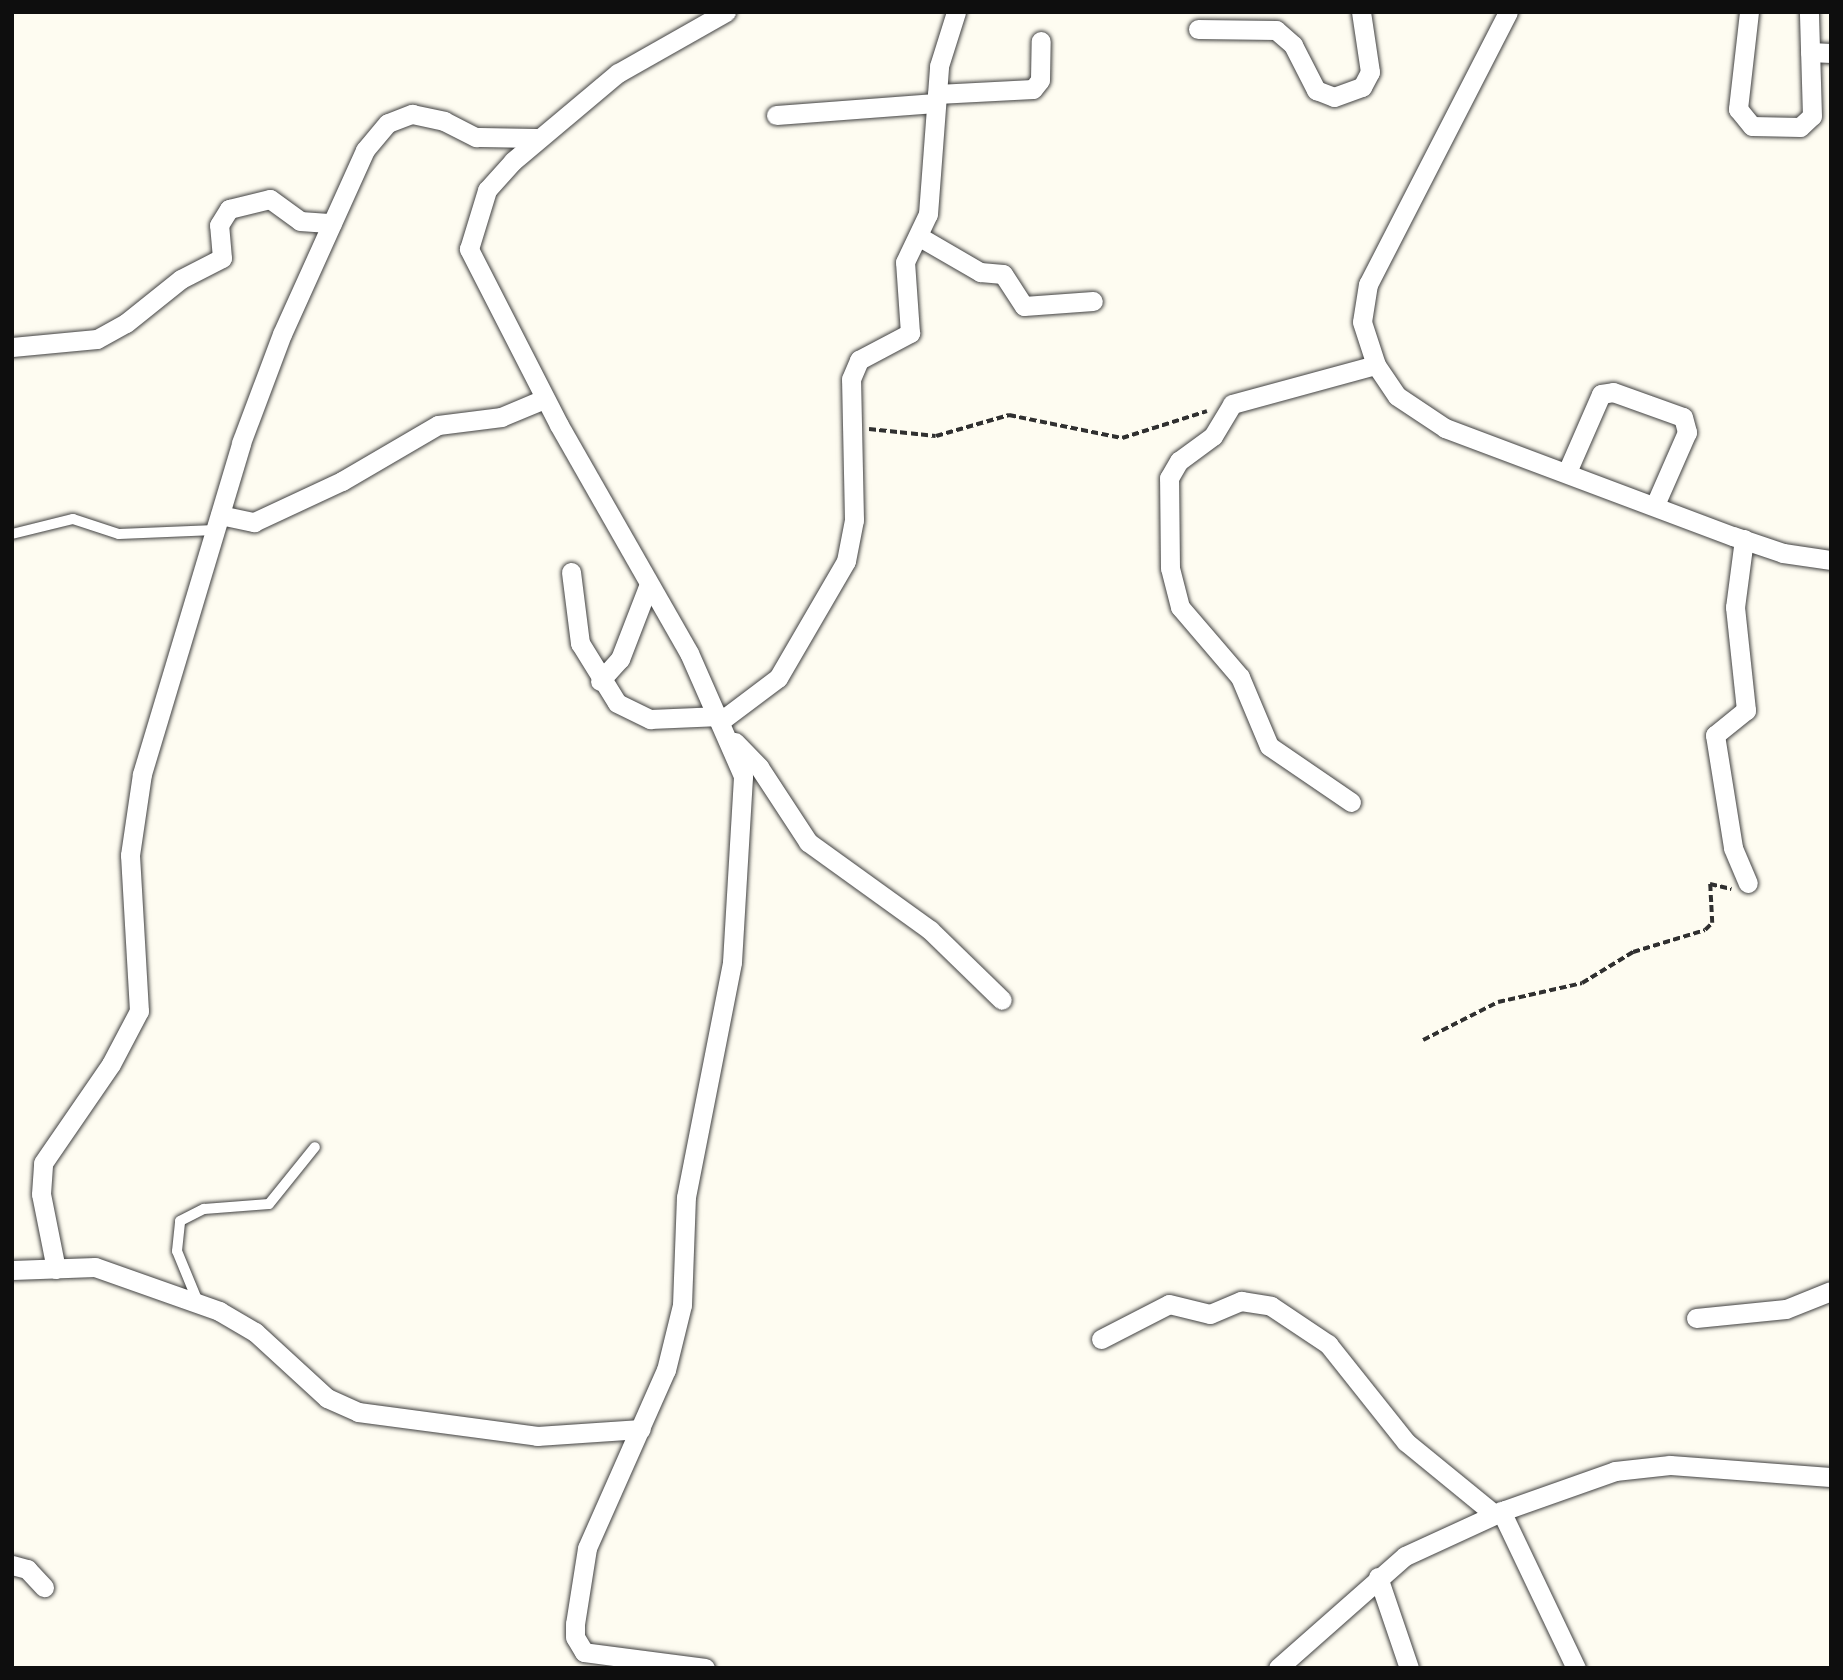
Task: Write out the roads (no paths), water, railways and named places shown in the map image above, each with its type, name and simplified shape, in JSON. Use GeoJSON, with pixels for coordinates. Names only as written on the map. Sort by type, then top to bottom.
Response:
{"type":"FeatureCollection","features":[{"type":"Feature","properties":{"kind":"street"},"geometry":{"type":"LineString","coordinates":[[705,1668],[594,1655],[579,1647],[575,1637],[587,1548],[666,1370],[682,1305],[686,1197],[732,962],[743,776],[724,724],[544,398],[469,249],[470,232],[487,190],[540,138],[618,74],[726,12]]}},
{"type":"Feature","properties":{"kind":"street"},"geometry":{"type":"LineString","coordinates":[[571,572],[576,629],[600,681],[617,703],[642,717],[724,724],[778,678],[846,561],[854,520],[854,367],[910,333],[903,273],[928,214],[936,98],[956,12]]}},
{"type":"Feature","properties":{"kind":"street"},"geometry":{"type":"LineString","coordinates":[[1198,29],[1276,30],[1293,45],[1316,90],[1334,97],[1362,88],[1370,72],[1361,12]]}},
{"type":"Feature","properties":{"kind":"street"},"geometry":{"type":"LineString","coordinates":[[1508,12],[1368,284],[1362,323],[1376,365],[1416,413],[1744,539],[1831,560]]}},
{"type":"Feature","properties":{"kind":"street"},"geometry":{"type":"LineString","coordinates":[[1749,12],[1737,97],[1738,109],[1752,126],[1800,127],[1810,121],[1810,12]]}},
{"type":"Feature","properties":{"kind":"street"},"geometry":{"type":"LineString","coordinates":[[776,115],[1033,89],[1040,80],[1041,41]]}},
{"type":"Feature","properties":{"kind":"street"},"geometry":{"type":"LineString","coordinates":[[1810,52],[1831,53]]}},
{"type":"Feature","properties":{"kind":"street"},"geometry":{"type":"LineString","coordinates":[[56,1269],[41,1194],[43,1163],[111,1064],[139,1011],[130,887],[134,816],[167,682],[259,389],[365,150],[398,118],[428,115],[476,137],[540,138]]}},
{"type":"Feature","properties":{"kind":"street"},"geometry":{"type":"LineString","coordinates":[[12,347],[97,339],[126,323],[181,279],[222,258],[219,225],[229,209],[270,199],[300,221],[332,223]]}},
{"type":"Feature","properties":{"kind":"street"},"geometry":{"type":"LineString","coordinates":[[918,236],[980,272],[1003,274],[1024,306],[1093,301]]}},
{"type":"Feature","properties":{"kind":"street"},"geometry":{"type":"LineString","coordinates":[[1351,802],[1269,746],[1240,677],[1187,618],[1175,595],[1168,545],[1170,472],[1213,436],[1226,407],[1376,365]]}},
{"type":"Feature","properties":{"kind":"street"},"geometry":{"type":"LineString","coordinates":[[1567,472],[1601,394],[1613,392],[1683,417],[1687,432],[1655,505]]}},
{"type":"Feature","properties":{"kind":"street"},"geometry":{"type":"LineString","coordinates":[[217,523],[263,519],[342,481],[438,425],[501,417],[544,398]]}},
{"type":"Feature","properties":{"kind":"street"},"geometry":{"type":"LineString","coordinates":[[1744,539],[1735,607],[1746,710],[1716,735],[1734,848],[1748,883]]}},
{"type":"Feature","properties":{"kind":"street"},"geometry":{"type":"LineString","coordinates":[[600,681],[620,659],[649,584]]}},
{"type":"Feature","properties":{"kind":"street"},"geometry":{"type":"LineString","coordinates":[[724,724],[758,767],[802,836],[930,930],[1002,1000]]}},
{"type":"Feature","properties":{"kind":"street"},"geometry":{"type":"LineString","coordinates":[[12,1270],[95,1267],[198,1302],[238,1320],[327,1398],[358,1412],[537,1436],[640,1429]]}},
{"type":"Feature","properties":{"kind":"street"},"geometry":{"type":"LineString","coordinates":[[1696,1318],[1786,1308],[1831,1291]]}},
{"type":"Feature","properties":{"kind":"street"},"geometry":{"type":"LineString","coordinates":[[1101,1339],[1170,1304],[1210,1314],[1241,1301],[1271,1306],[1328,1344],[1406,1441],[1498,1513],[1576,1668]]}},
{"type":"Feature","properties":{"kind":"street"},"geometry":{"type":"LineString","coordinates":[[1278,1668],[1378,1577],[1405,1556],[1498,1513],[1615,1471],[1649,1465],[1831,1477]]}},
{"type":"Feature","properties":{"kind":"street"},"geometry":{"type":"LineString","coordinates":[[12,1565],[27,1569],[44,1587]]}},
{"type":"Feature","properties":{"kind":"street"},"geometry":{"type":"LineString","coordinates":[[1378,1577],[1409,1668]]}},
{"type":"Feature","properties":{"kind":"lane"},"geometry":{"type":"LineString","coordinates":[[12,534],[73,519],[119,534],[217,523]]}},
{"type":"Feature","properties":{"kind":"lane"},"geometry":{"type":"LineString","coordinates":[[198,1302],[177,1251],[180,1221],[204,1209],[270,1204],[315,1147]]}}]}
